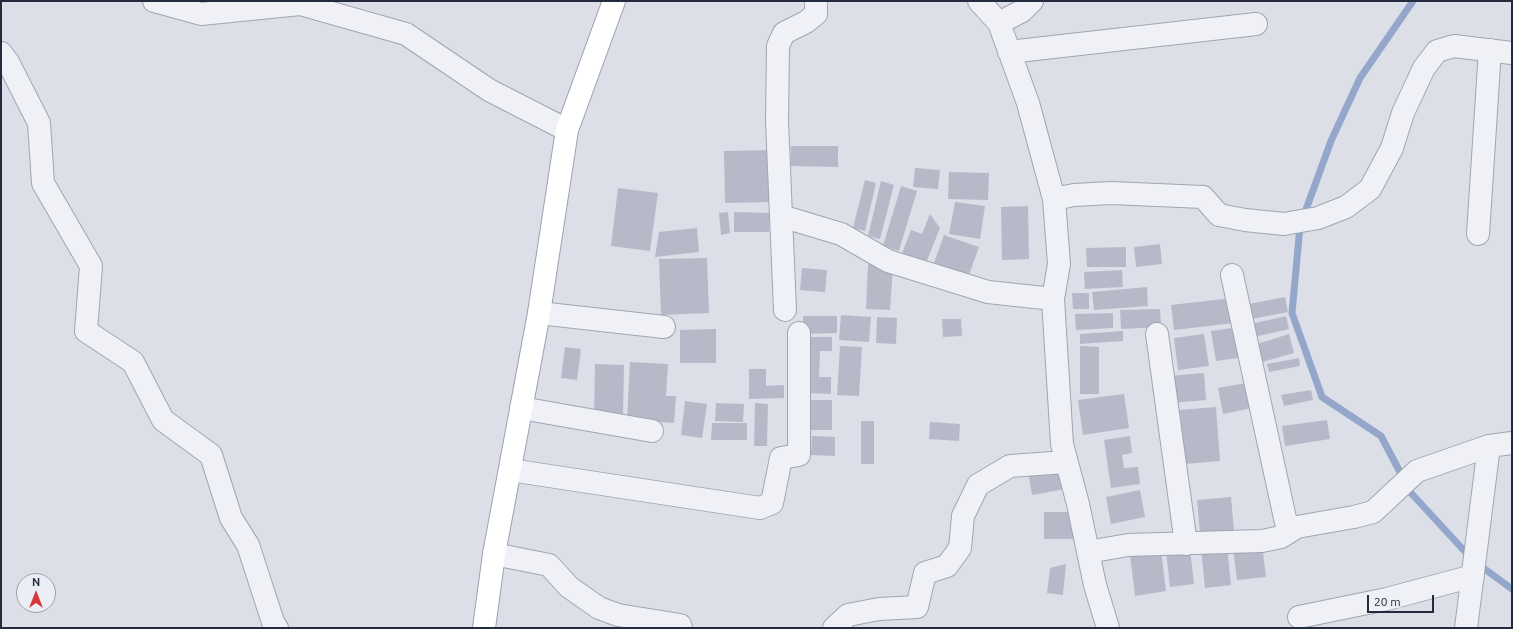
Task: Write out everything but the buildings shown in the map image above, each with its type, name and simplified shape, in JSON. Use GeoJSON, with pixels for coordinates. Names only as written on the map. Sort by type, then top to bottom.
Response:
{"type":"FeatureCollection","features":[{"type":"Feature","properties":{"kind":"main road"},"geometry":{"type":"LineString","coordinates":[[484,628],[494,554],[539,313],[567,130],[614,1]]}},
{"type":"Feature","properties":{"kind":"street"},"geometry":{"type":"LineString","coordinates":[[154,1],[202,14],[300,4],[406,34],[489,90],[567,130]]}},
{"type":"Feature","properties":{"kind":"street"},"geometry":{"type":"LineString","coordinates":[[785,310],[777,121],[778,46],[784,33],[806,22],[816,14],[816,1]]}},
{"type":"Feature","properties":{"kind":"street"},"geometry":{"type":"LineString","coordinates":[[979,1],[999,23],[1028,103],[1054,199],[1059,264],[1052,298],[1062,444],[1108,628]]}},
{"type":"Feature","properties":{"kind":"street"},"geometry":{"type":"LineString","coordinates":[[999,23],[1022,11],[1032,1]]}},
{"type":"Feature","properties":{"kind":"street"},"geometry":{"type":"LineString","coordinates":[[1009,52],[1256,24]]}},
{"type":"Feature","properties":{"kind":"street"},"geometry":{"type":"LineString","coordinates":[[1054,199],[1074,195],[1111,193],[1203,198],[1219,215],[1245,220],[1284,224],[1318,218],[1346,208],[1370,189],[1392,148],[1403,114],[1424,68],[1437,51],[1454,46],[1512,53]]}},
{"type":"Feature","properties":{"kind":"street"},"geometry":{"type":"LineString","coordinates":[[1478,234],[1490,50]]}},
{"type":"Feature","properties":{"kind":"street"},"geometry":{"type":"LineString","coordinates":[[1,53],[8,62],[40,123],[43,183],[91,266],[86,332],[133,362],[163,420],[211,455],[231,518],[248,545],[273,622],[277,628]]}},
{"type":"Feature","properties":{"kind":"street"},"geometry":{"type":"LineString","coordinates":[[781,216],[841,234],[888,261],[988,292],[1052,298]]}},
{"type":"Feature","properties":{"kind":"street"},"geometry":{"type":"LineString","coordinates":[[1232,275],[1288,532]]}},
{"type":"Feature","properties":{"kind":"street"},"geometry":{"type":"LineString","coordinates":[[539,313],[664,327]]}},
{"type":"Feature","properties":{"kind":"street"},"geometry":{"type":"LineString","coordinates":[[510,470],[760,508],[772,503],[781,458],[799,455],[799,333]]}},
{"type":"Feature","properties":{"kind":"street"},"geometry":{"type":"LineString","coordinates":[[1158,334],[1186,544]]}},
{"type":"Feature","properties":{"kind":"street"},"geometry":{"type":"LineString","coordinates":[[521,408],[652,431]]}},
{"type":"Feature","properties":{"kind":"street"},"geometry":{"type":"LineString","coordinates":[[1088,552],[1128,545],[1262,541],[1281,537],[1297,527],[1354,517],[1373,512],[1417,471],[1489,446],[1512,443]]}},
{"type":"Feature","properties":{"kind":"street"},"geometry":{"type":"LineString","coordinates":[[1466,628],[1489,446]]}},
{"type":"Feature","properties":{"kind":"street"},"geometry":{"type":"LineString","coordinates":[[834,628],[848,615],[879,609],[917,607],[925,573],[947,566],[960,548],[963,516],[978,485],[1010,466],[1066,462]]}},
{"type":"Feature","properties":{"kind":"street"},"geometry":{"type":"LineString","coordinates":[[494,554],[549,565],[569,586],[599,608],[618,615],[680,625],[681,628]]}},
{"type":"Feature","properties":{"kind":"street"},"geometry":{"type":"LineString","coordinates":[[1299,616],[1387,599],[1473,576]]}},
{"type":"Feature","properties":{"kind":"waterway"},"geometry":{"type":"LineString","coordinates":[[1413,1],[1360,78],[1331,141],[1300,226],[1292,313],[1322,397],[1381,436],[1411,493],[1470,557]]}},
{"type":"Feature","properties":{"kind":"waterway"},"geometry":{"type":"LineString","coordinates":[[1478,564],[1512,589]]}}]}
